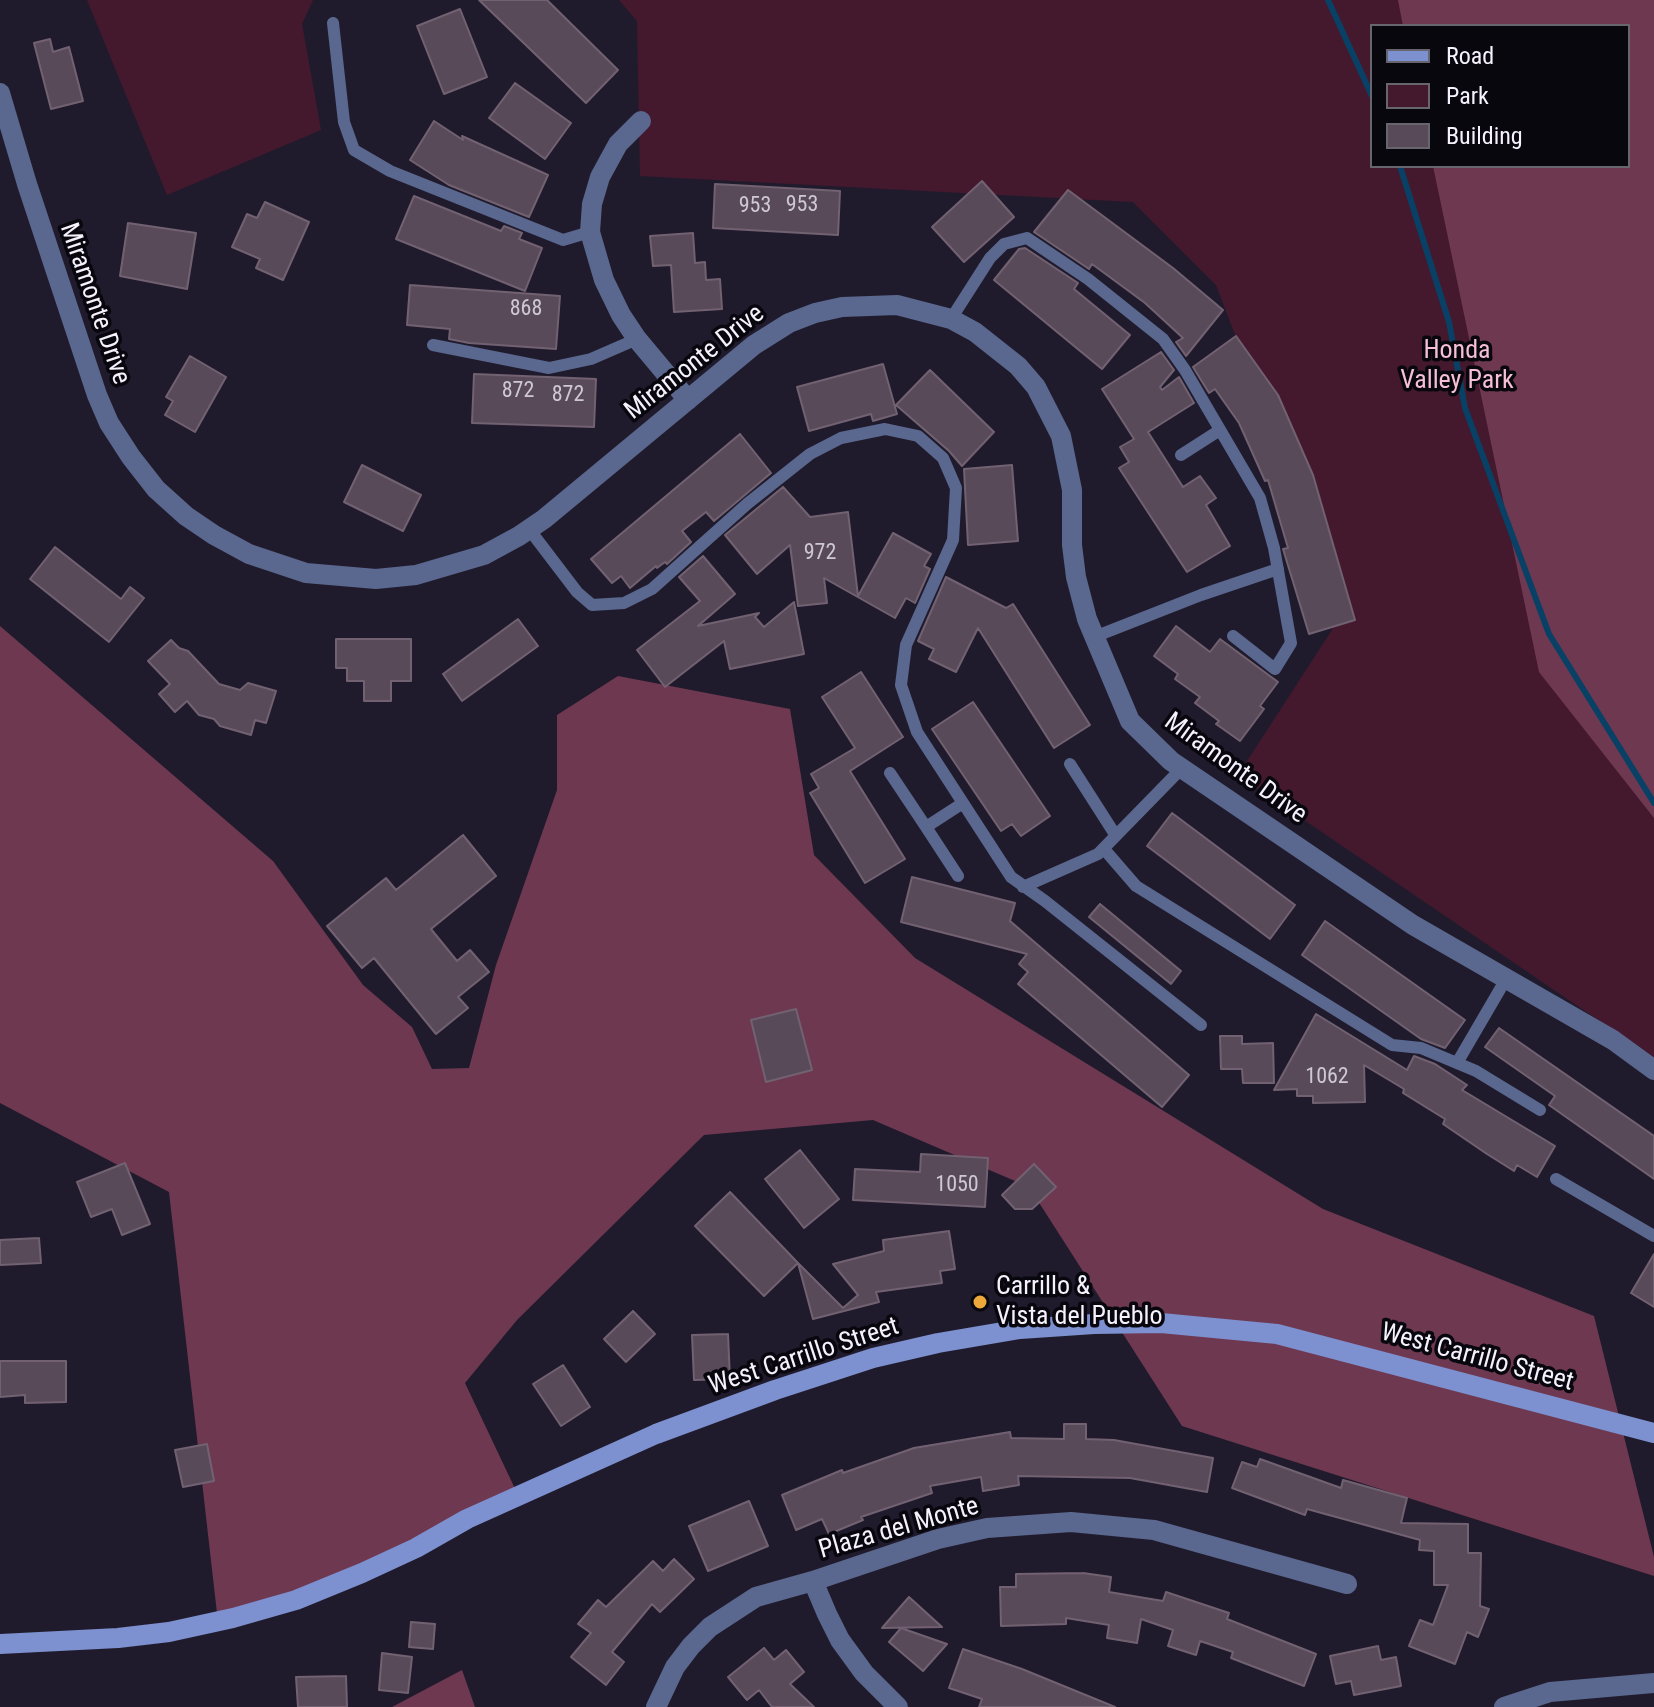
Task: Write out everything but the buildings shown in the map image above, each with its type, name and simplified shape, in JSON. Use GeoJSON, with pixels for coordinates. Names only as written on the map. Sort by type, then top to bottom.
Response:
{"type":"FeatureCollection","features":[{"type":"Feature","properties":{"kind":"main road","name":"West Carrillo Street"},"geometry":{"type":"LineString","coordinates":[[0,1644],[169,1632],[296,1600],[362,1573],[416,1548],[467,1519],[656,1434],[873,1358],[1020,1329],[1161,1323],[1277,1334],[1654,1433]]}},
{"type":"Feature","properties":{"kind":"street","name":"Miramonte Drive"},"geometry":{"type":"LineString","coordinates":[[0,93],[27,184],[109,423],[156,489],[186,516],[226,542],[277,565],[306,573],[361,579],[416,575],[484,555],[529,529],[754,345],[789,323],[815,313],[842,307],[897,305],[951,319],[975,332],[1018,366],[1050,411],[1061,436],[1068,462],[1076,577],[1094,637],[1130,721],[1182,768],[1413,925],[1613,1040],[1654,1070]]}},
{"type":"Feature","properties":{"kind":"street"},"geometry":{"type":"LineString","coordinates":[[641,121],[618,144],[600,177],[592,204],[590,232],[604,280],[637,339],[688,400]]}},
{"type":"Feature","properties":{"kind":"street","name":"Plaza del Monte"},"geometry":{"type":"LineString","coordinates":[[656,1707],[675,1667],[710,1627],[756,1597],[938,1539],[987,1528],[1071,1522],[1121,1525],[1165,1532],[1347,1584]]}},
{"type":"Feature","properties":{"kind":"street"},"geometry":{"type":"LineString","coordinates":[[813,1581],[840,1640],[864,1673],[898,1707]]}},
{"type":"Feature","properties":{"kind":"street"},"geometry":{"type":"LineString","coordinates":[[1504,1707],[1550,1692],[1654,1683]]}},
{"type":"Feature","properties":{"kind":"lane"},"geometry":{"type":"LineString","coordinates":[[333,23],[344,122],[354,150],[390,171],[563,240],[590,232]]}},
{"type":"Feature","properties":{"kind":"lane"},"geometry":{"type":"LineString","coordinates":[[951,319],[990,258],[1004,244],[1027,238],[1088,279],[1163,339],[1185,370],[1260,498],[1278,569],[1291,643],[1275,669],[1233,636]]}},
{"type":"Feature","properties":{"kind":"lane"},"geometry":{"type":"LineString","coordinates":[[433,345],[549,368],[591,359],[637,339]]}},
{"type":"Feature","properties":{"kind":"lane"},"geometry":{"type":"LineString","coordinates":[[529,529],[577,592],[592,605],[624,603],[652,589],[747,504],[810,454],[841,438],[885,429],[918,436],[943,458],[956,488],[953,540],[906,645],[901,685],[917,732],[1011,877],[1201,1025]]}},
{"type":"Feature","properties":{"kind":"lane"},"geometry":{"type":"LineString","coordinates":[[1181,455],[1220,430]]}},
{"type":"Feature","properties":{"kind":"lane"},"geometry":{"type":"LineString","coordinates":[[1094,637],[1278,569]]}},
{"type":"Feature","properties":{"kind":"lane"},"geometry":{"type":"LineString","coordinates":[[1070,764],[1116,836]]}},
{"type":"Feature","properties":{"kind":"lane"},"geometry":{"type":"LineString","coordinates":[[1023,887],[1098,854],[1182,768]]}},
{"type":"Feature","properties":{"kind":"lane"},"geometry":{"type":"LineString","coordinates":[[890,773],[958,876]]}},
{"type":"Feature","properties":{"kind":"lane"},"geometry":{"type":"LineString","coordinates":[[926,827],[963,803]]}},
{"type":"Feature","properties":{"kind":"lane"},"geometry":{"type":"LineString","coordinates":[[1104,849],[1136,886],[1392,1045],[1421,1048],[1476,1071],[1540,1110]]}},
{"type":"Feature","properties":{"kind":"lane"},"geometry":{"type":"LineString","coordinates":[[1457,1063],[1506,979]]}},
{"type":"Feature","properties":{"kind":"lane"},"geometry":{"type":"LineString","coordinates":[[1556,1179],[1654,1236]]}},
{"type":"Feature","properties":{"kind":"green space"},"geometry":{"type":"Polygon","coordinates":[[[87,0],[313,0],[302,24],[321,130],[167,195],[87,0]]]}},
{"type":"Feature","properties":{"kind":"green space","name":"Honda Valley Park"},"geometry":{"type":"Polygon","coordinates":[[[619,0],[1654,0],[1654,1058],[1238,775],[1332,630],[1334,594],[1216,285],[1133,202],[640,176],[637,21],[619,0]]]}},
{"type":"Feature","properties":{"kind":"shaded area"},"geometry":{"type":"Polygon","coordinates":[[[1398,0],[1654,0],[1654,818],[1539,672],[1433,168],[1630,168],[1630,24],[1403,24],[1398,0]]]}},
{"type":"Feature","properties":{"kind":"shaded area"},"geometry":{"type":"Polygon","coordinates":[[[0,626],[273,861],[363,985],[412,1027],[432,1069],[469,1068],[496,965],[557,790],[557,715],[618,676],[790,709],[814,855],[915,958],[1323,1209],[1594,1316],[1654,1557],[1654,1576],[1182,1426],[1029,1187],[873,1120],[704,1135],[517,1320],[465,1383],[518,1495],[426,1542],[218,1622],[169,1192],[0,1103],[0,626]]]}},
{"type":"Feature","properties":{"kind":"shaded area"},"geometry":{"type":"Polygon","coordinates":[[[462,1670],[475,1707],[392,1707],[462,1670]]]}},
{"type":"Feature","properties":{"kind":"waterway"},"geometry":{"type":"LineString","coordinates":[[1328,0],[1370,92]]}},
{"type":"Feature","properties":{"kind":"waterway"},"geometry":{"type":"LineString","coordinates":[[1401,168],[1449,322],[1465,408],[1549,634],[1654,803]]}},
{"type":"Feature","properties":{"kind":"place","name":"Carrillo & Vista del Pueblo"},"geometry":{"type":"Point","coordinates":[980,1302]}}]}
